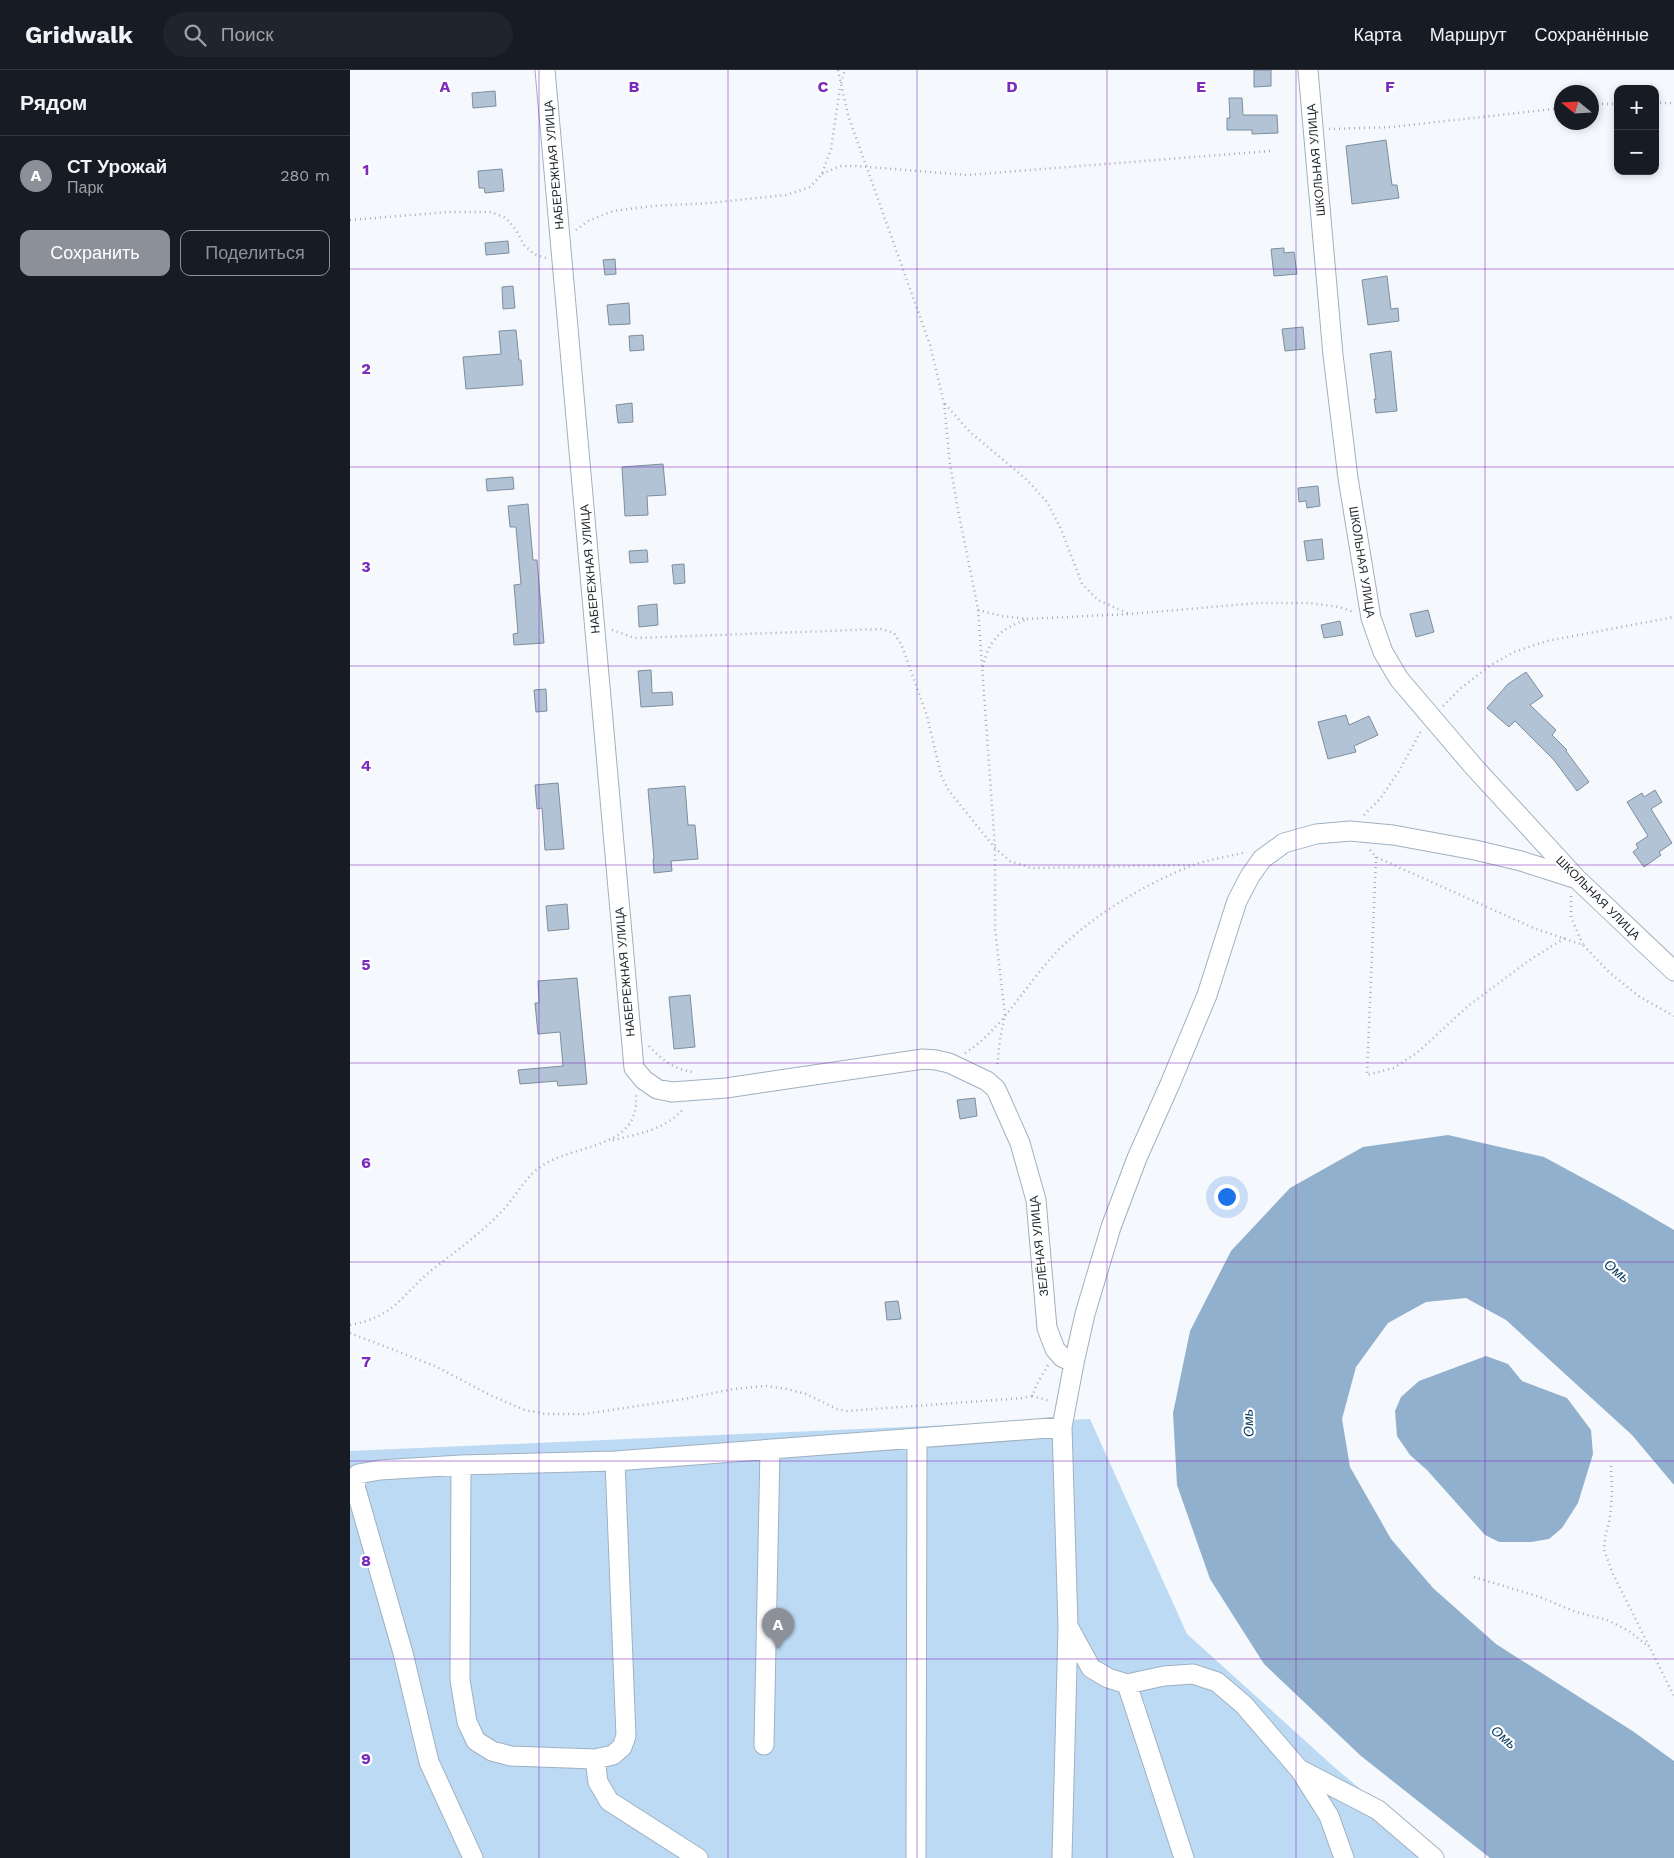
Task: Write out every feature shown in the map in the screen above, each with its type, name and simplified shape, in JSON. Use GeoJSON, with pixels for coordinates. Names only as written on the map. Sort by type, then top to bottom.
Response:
{"type":"FeatureCollection","features":[{"type":"Feature","properties":{"kind":"street","name":"НАБЕРЕЖНАЯ УЛИЦА"},"geometry":{"type":"LineString","coordinates":[[546,70],[634,1068]]}},
{"type":"Feature","properties":{"kind":"street","name":"ШКОЛЬНАЯ УЛИЦА"},"geometry":{"type":"LineString","coordinates":[[1308,70],[1336,374],[1348,478],[1371,618],[1383,652],[1399,679],[1474,768],[1577,879],[1674,971]]}},
{"type":"Feature","properties":{"kind":"street"},"geometry":{"type":"LineString","coordinates":[[1062,1858],[1068,1626],[1062,1427],[1068,1360],[1085,1314],[1111,1227],[1137,1158],[1207,995],[1238,901],[1250,876],[1262,859],[1284,843],[1316,834],[1356,831],[1392,834],[1475,850],[1521,861],[1577,879]]}},
{"type":"Feature","properties":{"kind":"street"},"geometry":{"type":"LineString","coordinates":[[634,1068],[644,1080],[657,1089],[672,1092],[701,1081],[726,1088],[923,1059],[949,1063],[987,1080],[996,1089]]}},
{"type":"Feature","properties":{"kind":"street","name":"ЗЕЛЁНАЯ УЛИЦА"},"geometry":{"type":"LineString","coordinates":[[996,1089],[1020,1142],[1036,1200],[1047,1328],[1055,1349],[1068,1360]]}},
{"type":"Feature","properties":{"kind":"street"},"geometry":{"type":"LineString","coordinates":[[473,1858],[429,1762],[403,1653],[355,1486],[354,1474],[380,1470],[461,1465],[615,1461],[1062,1427]]}},
{"type":"Feature","properties":{"kind":"street"},"geometry":{"type":"LineString","coordinates":[[916,1858],[917,1438]]}},
{"type":"Feature","properties":{"kind":"street"},"geometry":{"type":"LineString","coordinates":[[764,1745],[770,1449]]}},
{"type":"Feature","properties":{"kind":"street"},"geometry":{"type":"LineString","coordinates":[[461,1465],[460,1680],[467,1722],[476,1741],[492,1751],[511,1756],[594,1759],[613,1755],[622,1747],[626,1736],[615,1461]]}},
{"type":"Feature","properties":{"kind":"street"},"geometry":{"type":"LineString","coordinates":[[1068,1626],[1091,1668],[1108,1678],[1127,1684],[1164,1676],[1193,1674],[1217,1682],[1244,1705],[1299,1769],[1329,1816],[1344,1858]]}},
{"type":"Feature","properties":{"kind":"street"},"geometry":{"type":"LineString","coordinates":[[1067,1679],[1091,1668]]}},
{"type":"Feature","properties":{"kind":"street"},"geometry":{"type":"LineString","coordinates":[[1127,1684],[1184,1858]]}},
{"type":"Feature","properties":{"kind":"street"},"geometry":{"type":"LineString","coordinates":[[594,1759],[598,1782],[609,1801],[698,1858]]}},
{"type":"Feature","properties":{"kind":"street"},"geometry":{"type":"LineString","coordinates":[[1299,1769],[1378,1810],[1434,1858]]}},
{"type":"Feature","properties":{"kind":"path"},"geometry":{"type":"LineString","coordinates":[[838,70],[840,86],[848,115],[930,345],[944,403],[957,501],[978,609],[995,848],[995,930],[1005,1015],[997,1064],[996,1089]]}},
{"type":"Feature","properties":{"kind":"path"},"geometry":{"type":"LineString","coordinates":[[350,220],[448,212],[491,212],[506,218],[516,230],[524,245],[534,254],[546,258],[561,249],[588,221],[613,211],[786,195],[810,187],[822,174],[831,149],[840,86],[845,70]]}},
{"type":"Feature","properties":{"kind":"path"},"geometry":{"type":"LineString","coordinates":[[1659,103],[1674,103]]}},
{"type":"Feature","properties":{"kind":"path"},"geometry":{"type":"LineString","coordinates":[[1599,104],[1614,104]]}},
{"type":"Feature","properties":{"kind":"path"},"geometry":{"type":"LineString","coordinates":[[1313,130],[1392,127],[1554,109]]}},
{"type":"Feature","properties":{"kind":"path"},"geometry":{"type":"LineString","coordinates":[[822,174],[840,166],[967,175],[1270,151]]}},
{"type":"Feature","properties":{"kind":"path"},"geometry":{"type":"LineString","coordinates":[[944,403],[970,432],[1026,480],[1047,502],[1061,529],[1082,584],[1098,600],[1130,614]]}},
{"type":"Feature","properties":{"kind":"path"},"geometry":{"type":"LineString","coordinates":[[978,609],[1002,616],[1028,619],[1130,614],[1258,603],[1308,603],[1340,607],[1371,618]]}},
{"type":"Feature","properties":{"kind":"path"},"geometry":{"type":"LineString","coordinates":[[1583,945],[1536,929],[1376,857],[1356,831],[1399,771],[1420,733],[1432,718],[1460,688],[1491,665],[1514,652],[1547,641],[1674,617]]}},
{"type":"Feature","properties":{"kind":"path"},"geometry":{"type":"LineString","coordinates":[[982,670],[986,652],[996,637],[1010,625],[1028,619]]}},
{"type":"Feature","properties":{"kind":"path"},"geometry":{"type":"LineString","coordinates":[[594,621],[616,633],[634,638],[882,629],[894,633],[902,646],[927,716],[941,776],[949,792],[995,848],[1010,861],[1031,868],[1192,865],[1250,851]]}},
{"type":"Feature","properties":{"kind":"path"},"geometry":{"type":"LineString","coordinates":[[1376,857],[1368,1075],[1394,1068],[1418,1052],[1468,1006],[1531,959],[1565,938]]}},
{"type":"Feature","properties":{"kind":"path"},"geometry":{"type":"LineString","coordinates":[[949,1063],[977,1045],[1005,1015],[1052,956],[1094,919],[1133,894],[1192,865]]}},
{"type":"Feature","properties":{"kind":"path"},"geometry":{"type":"LineString","coordinates":[[1577,879],[1571,896],[1571,917],[1583,945],[1610,973],[1640,998],[1674,1016]]}},
{"type":"Feature","properties":{"kind":"path"},"geometry":{"type":"LineString","coordinates":[[350,1325],[368,1322],[387,1312],[405,1298],[415,1284],[475,1237],[502,1212],[530,1176],[544,1163],[562,1155],[654,1130],[680,1114],[701,1081],[688,1072],[668,1064],[645,1040]]}},
{"type":"Feature","properties":{"kind":"path"},"geometry":{"type":"LineString","coordinates":[[610,1141],[624,1132],[633,1119],[637,1104],[634,1068]]}},
{"type":"Feature","properties":{"kind":"path"},"geometry":{"type":"LineString","coordinates":[[350,1333],[435,1366],[492,1396],[524,1410],[546,1414],[584,1414],[684,1399],[733,1389],[766,1386],[806,1394],[837,1409],[847,1411],[1022,1398],[1032,1396],[1043,1372],[1052,1361],[1068,1360]]}},
{"type":"Feature","properties":{"kind":"path"},"geometry":{"type":"LineString","coordinates":[[1611,1466],[1611,1510],[1604,1550],[1674,1696]]}},
{"type":"Feature","properties":{"kind":"path"},"geometry":{"type":"LineString","coordinates":[[1474,1577],[1540,1597],[1576,1612],[1607,1620],[1629,1631],[1650,1648]]}},
{"type":"Feature","properties":{"kind":"shaded area"},"geometry":{"type":"Polygon","coordinates":[[[1090,1419],[1187,1634],[1333,1766],[1442,1858],[350,1858],[350,1451],[1090,1419]]]}},
{"type":"Feature","properties":{"kind":"water","name":"Омь"},"geometry":{"type":"Polygon","coordinates":[[[1448,1135],[1544,1157],[1674,1230],[1674,1485],[1632,1435],[1506,1320],[1466,1298],[1426,1302],[1388,1323],[1356,1367],[1342,1419],[1350,1467],[1391,1539],[1433,1588],[1496,1644],[1634,1732],[1674,1761],[1674,1858],[1490,1858],[1361,1756],[1264,1664],[1210,1579],[1177,1485],[1173,1413],[1190,1331],[1231,1251],[1290,1188],[1363,1147],[1448,1135]]]}},
{"type":"Feature","properties":{"kind":"water"},"geometry":{"type":"Polygon","coordinates":[[[1486,1356],[1508,1364],[1522,1381],[1567,1398],[1591,1430],[1593,1454],[1578,1503],[1562,1528],[1549,1539],[1531,1542],[1499,1542],[1485,1535],[1427,1470],[1410,1455],[1397,1436],[1395,1411],[1401,1397],[1419,1381],[1486,1356]]]}},
{"type":"Feature","properties":{"kind":"building"},"geometry":{"type":"Polygon","coordinates":[[[1254,70],[1271,70],[1271,86],[1254,87],[1254,70]]]}},
{"type":"Feature","properties":{"kind":"building"},"geometry":{"type":"Polygon","coordinates":[[[495,91],[496,106],[473,108],[472,93],[495,91]]]}},
{"type":"Feature","properties":{"kind":"building"},"geometry":{"type":"Polygon","coordinates":[[[1229,98],[1242,98],[1243,115],[1277,115],[1278,133],[1252,134],[1252,130],[1227,130],[1227,118],[1230,118],[1229,98]]]}},
{"type":"Feature","properties":{"kind":"building"},"geometry":{"type":"Polygon","coordinates":[[[1386,140],[1392,185],[1397,185],[1399,198],[1352,204],[1346,146],[1386,140]]]}},
{"type":"Feature","properties":{"kind":"building"},"geometry":{"type":"Polygon","coordinates":[[[502,169],[504,191],[485,193],[484,188],[479,188],[478,171],[502,169]]]}},
{"type":"Feature","properties":{"kind":"building"},"geometry":{"type":"Polygon","coordinates":[[[508,241],[509,253],[486,255],[485,243],[508,241]]]}},
{"type":"Feature","properties":{"kind":"building"},"geometry":{"type":"Polygon","coordinates":[[[1284,248],[1284,253],[1294,252],[1297,274],[1274,276],[1271,249],[1284,248]]]}},
{"type":"Feature","properties":{"kind":"building"},"geometry":{"type":"Polygon","coordinates":[[[615,259],[616,274],[605,275],[603,260],[615,259]]]}},
{"type":"Feature","properties":{"kind":"building"},"geometry":{"type":"Polygon","coordinates":[[[1387,276],[1391,309],[1398,308],[1399,321],[1368,325],[1362,280],[1387,276]]]}},
{"type":"Feature","properties":{"kind":"building"},"geometry":{"type":"Polygon","coordinates":[[[513,286],[515,308],[503,309],[502,287],[513,286]]]}},
{"type":"Feature","properties":{"kind":"building"},"geometry":{"type":"Polygon","coordinates":[[[629,303],[630,324],[609,325],[607,305],[629,303]]]}},
{"type":"Feature","properties":{"kind":"building"},"geometry":{"type":"Polygon","coordinates":[[[1303,327],[1305,349],[1285,351],[1282,329],[1303,327]]]}},
{"type":"Feature","properties":{"kind":"building"},"geometry":{"type":"Polygon","coordinates":[[[516,330],[523,385],[466,389],[463,357],[501,354],[499,331],[516,330]]]}},
{"type":"Feature","properties":{"kind":"building"},"geometry":{"type":"Polygon","coordinates":[[[643,335],[644,350],[630,351],[629,336],[643,335]]]}},
{"type":"Feature","properties":{"kind":"building"},"geometry":{"type":"Polygon","coordinates":[[[1391,351],[1397,411],[1376,413],[1370,354],[1391,351]]]}},
{"type":"Feature","properties":{"kind":"building"},"geometry":{"type":"Polygon","coordinates":[[[632,403],[633,422],[618,423],[616,405],[632,403]]]}},
{"type":"Feature","properties":{"kind":"building"},"geometry":{"type":"Polygon","coordinates":[[[663,464],[666,495],[647,496],[648,515],[625,516],[622,467],[663,464]]]}},
{"type":"Feature","properties":{"kind":"building"},"geometry":{"type":"Polygon","coordinates":[[[513,477],[514,489],[487,491],[486,479],[513,477]]]}},
{"type":"Feature","properties":{"kind":"building"},"geometry":{"type":"Polygon","coordinates":[[[1318,486],[1320,506],[1307,508],[1306,501],[1299,502],[1298,488],[1318,486]]]}},
{"type":"Feature","properties":{"kind":"building"},"geometry":{"type":"Polygon","coordinates":[[[528,504],[533,560],[537,560],[544,643],[514,645],[513,634],[518,633],[514,585],[521,584],[516,527],[510,527],[508,506],[528,504]]]}},
{"type":"Feature","properties":{"kind":"building"},"geometry":{"type":"Polygon","coordinates":[[[1322,539],[1324,559],[1307,561],[1304,541],[1322,539]]]}},
{"type":"Feature","properties":{"kind":"building"},"geometry":{"type":"Polygon","coordinates":[[[647,550],[648,562],[630,563],[629,551],[647,550]]]}},
{"type":"Feature","properties":{"kind":"building"},"geometry":{"type":"Polygon","coordinates":[[[684,564],[685,583],[674,584],[672,565],[684,564]]]}},
{"type":"Feature","properties":{"kind":"building"},"geometry":{"type":"Polygon","coordinates":[[[657,604],[658,625],[639,627],[638,606],[657,604]]]}},
{"type":"Feature","properties":{"kind":"building"},"geometry":{"type":"Polygon","coordinates":[[[1428,610],[1434,632],[1416,637],[1410,614],[1428,610]]]}},
{"type":"Feature","properties":{"kind":"building"},"geometry":{"type":"Polygon","coordinates":[[[1340,621],[1343,635],[1324,638],[1321,625],[1340,621]]]}},
{"type":"Feature","properties":{"kind":"building"},"geometry":{"type":"Polygon","coordinates":[[[651,670],[652,693],[672,692],[673,705],[641,707],[638,671],[651,670]]]}},
{"type":"Feature","properties":{"kind":"building"},"geometry":{"type":"Polygon","coordinates":[[[1526,672],[1543,696],[1530,705],[1556,730],[1552,735],[1567,750],[1589,782],[1577,791],[1554,760],[1515,721],[1509,727],[1487,708],[1508,684],[1526,672]]]}},
{"type":"Feature","properties":{"kind":"building"},"geometry":{"type":"Polygon","coordinates":[[[546,689],[547,711],[536,712],[534,690],[546,689]]]}},
{"type":"Feature","properties":{"kind":"building"},"geometry":{"type":"Polygon","coordinates":[[[1346,715],[1349,725],[1369,716],[1378,735],[1354,746],[1356,752],[1328,759],[1318,722],[1346,715]]]}},
{"type":"Feature","properties":{"kind":"building"},"geometry":{"type":"Polygon","coordinates":[[[558,783],[564,849],[545,850],[542,808],[537,809],[535,785],[558,783]]]}},
{"type":"Feature","properties":{"kind":"building"},"geometry":{"type":"Polygon","coordinates":[[[685,786],[688,825],[695,825],[698,859],[671,861],[672,871],[654,873],[648,789],[685,786]]]}},
{"type":"Feature","properties":{"kind":"building"},"geometry":{"type":"Polygon","coordinates":[[[1655,790],[1662,802],[1651,809],[1672,843],[1659,852],[1661,855],[1644,867],[1633,852],[1638,848],[1636,844],[1648,836],[1627,802],[1642,793],[1644,797],[1655,790]]]}},
{"type":"Feature","properties":{"kind":"building"},"geometry":{"type":"Polygon","coordinates":[[[567,904],[569,929],[548,931],[546,906],[567,904]]]}},
{"type":"Feature","properties":{"kind":"building"},"geometry":{"type":"Polygon","coordinates":[[[577,978],[587,1084],[558,1086],[557,1081],[520,1084],[518,1070],[563,1066],[560,1032],[538,1034],[535,1003],[539,1003],[538,981],[577,978]]]}},
{"type":"Feature","properties":{"kind":"building"},"geometry":{"type":"Polygon","coordinates":[[[690,995],[695,1047],[674,1049],[669,997],[690,995]]]}},
{"type":"Feature","properties":{"kind":"building"},"geometry":{"type":"Polygon","coordinates":[[[975,1098],[977,1116],[960,1119],[957,1100],[975,1098]]]}},
{"type":"Feature","properties":{"kind":"building"},"geometry":{"type":"Polygon","coordinates":[[[898,1301],[901,1319],[887,1320],[885,1302],[898,1301]]]}},
{"type":"Feature","properties":{"kind":"place","name":"СТ Урожай"},"geometry":{"type":"Point","coordinates":[778,1649]}}]}
